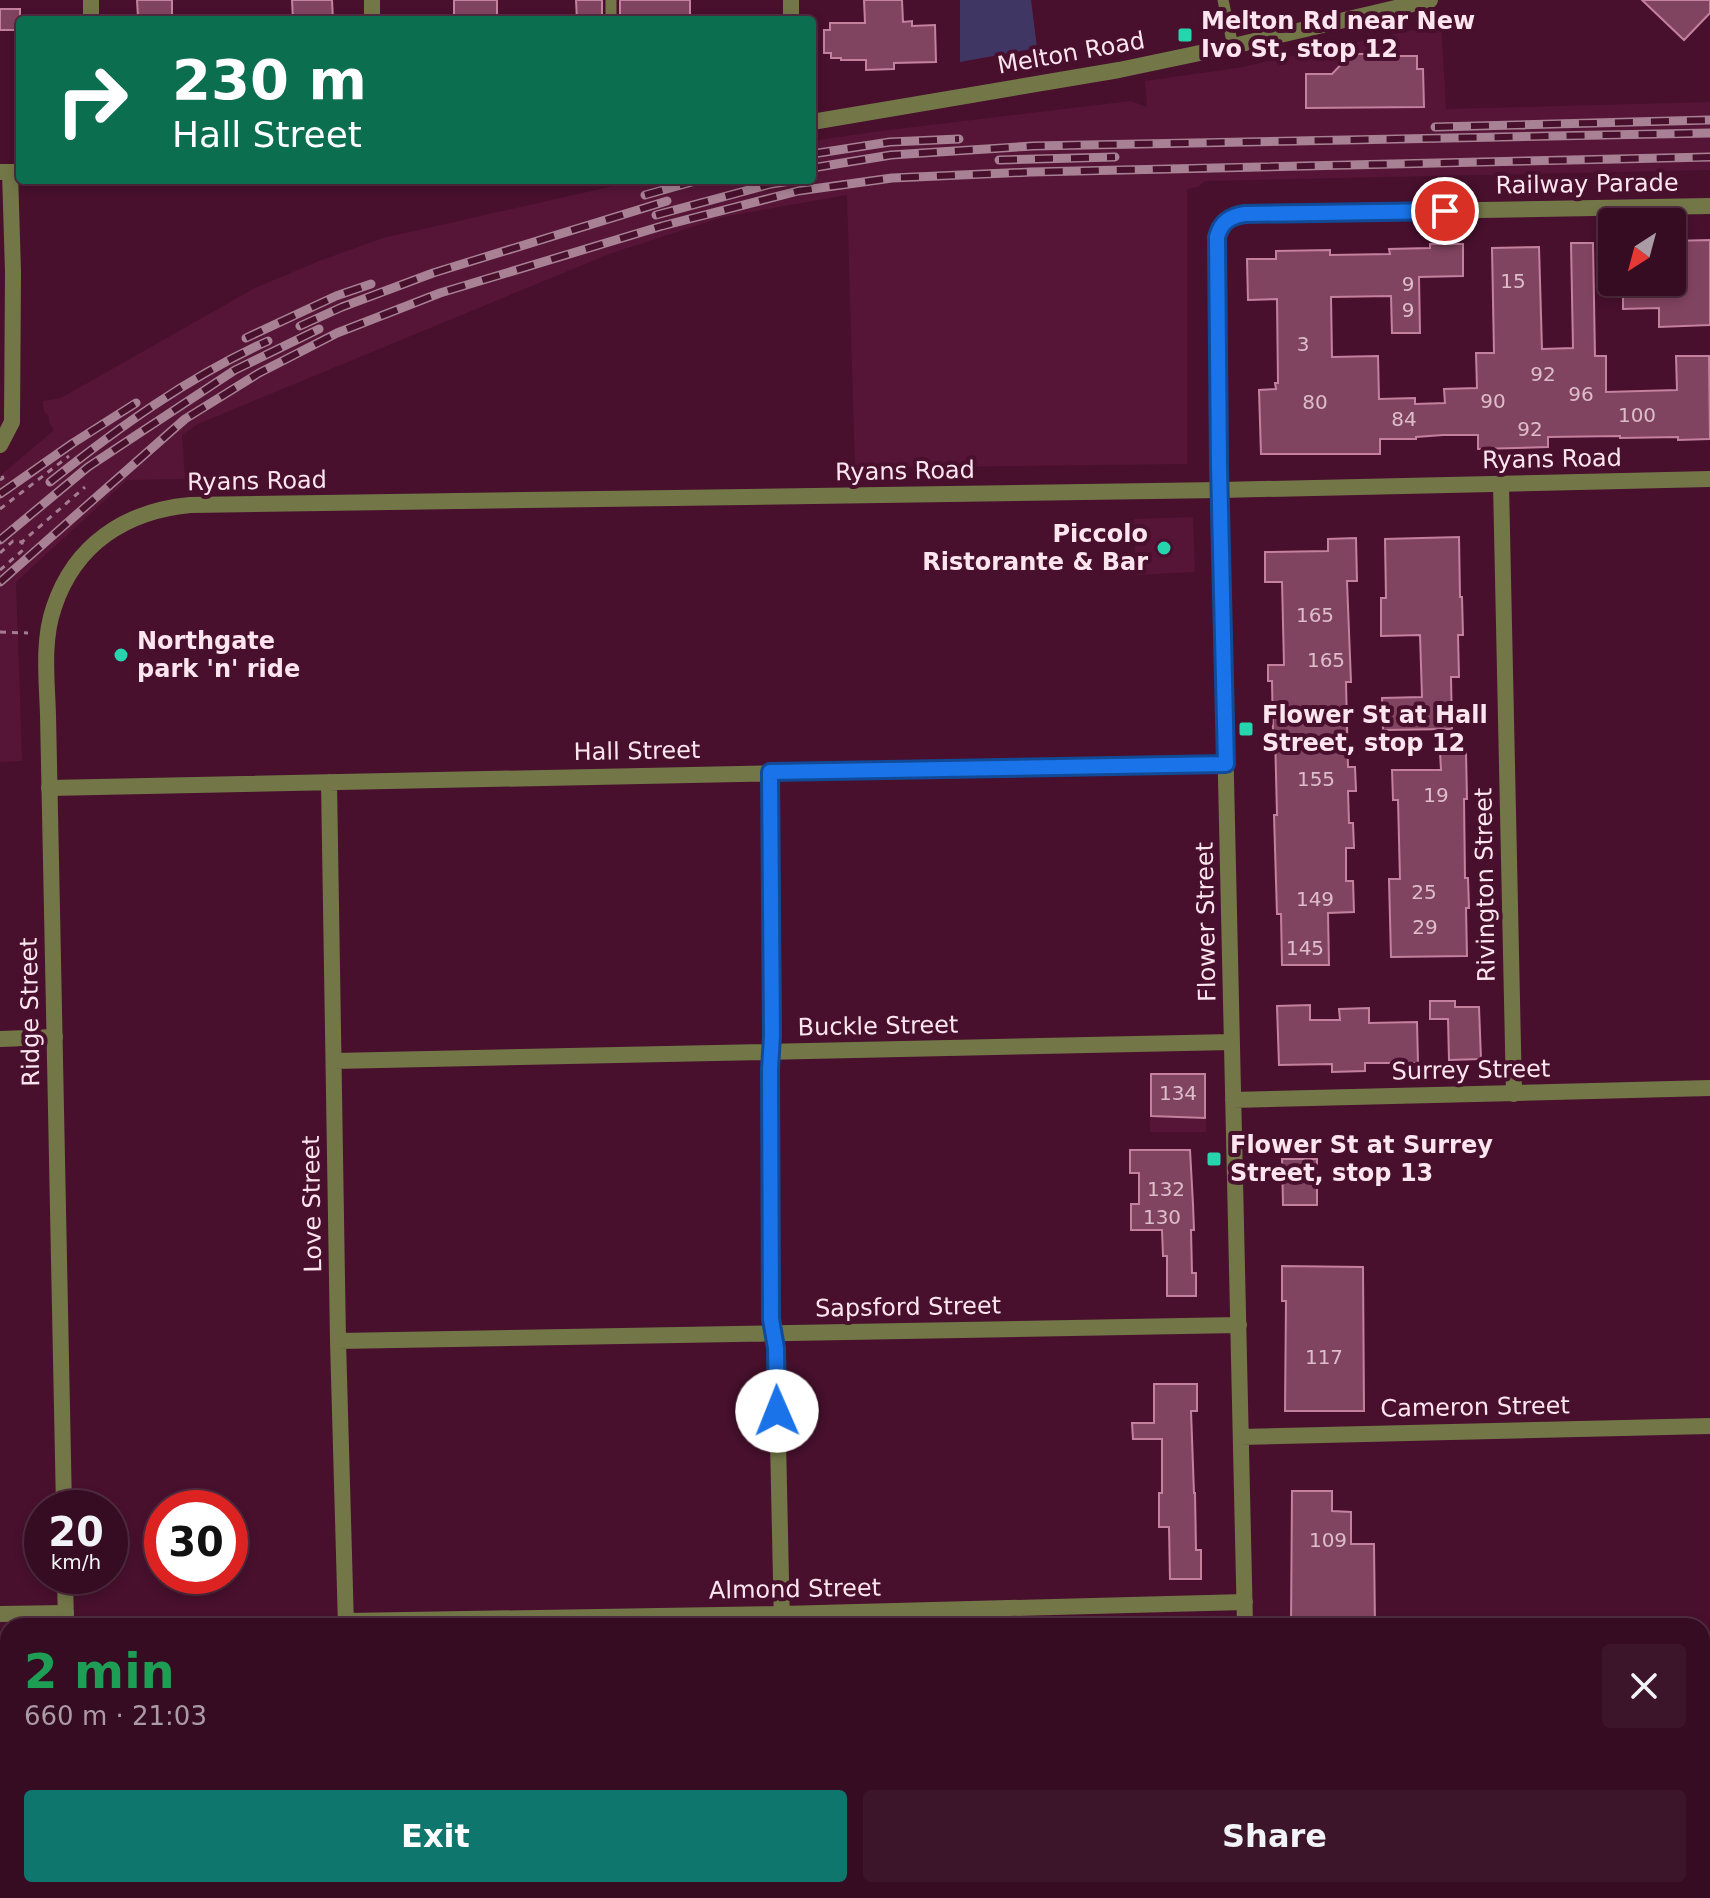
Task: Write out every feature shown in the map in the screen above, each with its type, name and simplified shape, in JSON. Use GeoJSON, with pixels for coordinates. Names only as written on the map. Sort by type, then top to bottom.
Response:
{"type":"FeatureCollection","features":[{"type":"Feature","properties":{"kind":"street","name":"Melton Road"},"geometry":{"type":"LineString","coordinates":[[816,121],[1119,70],[1430,0]]}},
{"type":"Feature","properties":{"kind":"street"},"geometry":{"type":"LineString","coordinates":[[0,445],[12,422],[10,172]]}},
{"type":"Feature","properties":{"kind":"street","name":"Railway Parade"},"geometry":{"type":"LineString","coordinates":[[1226,220],[1245,214],[1710,206]]}},
{"type":"Feature","properties":{"kind":"street","name":"Flower Street"},"geometry":{"type":"LineString","coordinates":[[1226,220],[1217,237],[1220,490],[1245,1618]]}},
{"type":"Feature","properties":{"kind":"street","name":"Ryans Road"},"geometry":{"type":"LineString","coordinates":[[106,534],[134,517],[190,505],[1220,490],[1710,479]]}},
{"type":"Feature","properties":{"kind":"street","name":"Rivington Street"},"geometry":{"type":"LineString","coordinates":[[1501,484],[1514,1094]]}},
{"type":"Feature","properties":{"kind":"street","name":"Ridge Street"},"geometry":{"type":"LineString","coordinates":[[64,1490],[47,654],[50,621],[59,595],[72,570],[106,534]]}},
{"type":"Feature","properties":{"kind":"street","name":"Hall Street"},"geometry":{"type":"LineString","coordinates":[[49,788],[1226,764]]}},
{"type":"Feature","properties":{"kind":"street"},"geometry":{"type":"LineString","coordinates":[[770,772],[771,1319],[776,1348],[781,1618]]}},
{"type":"Feature","properties":{"kind":"street","name":"Love Street"},"geometry":{"type":"LineString","coordinates":[[329,782],[346,1618]]}},
{"type":"Feature","properties":{"kind":"street"},"geometry":{"type":"LineString","coordinates":[[0,1039],[55,1037]]}},
{"type":"Feature","properties":{"kind":"street","name":"Buckle Street"},"geometry":{"type":"LineString","coordinates":[[334,1061],[1232,1042]]}},
{"type":"Feature","properties":{"kind":"street","name":"Surrey Street"},"geometry":{"type":"LineString","coordinates":[[1233,1100],[1710,1088]]}},
{"type":"Feature","properties":{"kind":"street","name":"Sapsford Street"},"geometry":{"type":"LineString","coordinates":[[338,1341],[1239,1325]]}},
{"type":"Feature","properties":{"kind":"street","name":"Cameron Street"},"geometry":{"type":"LineString","coordinates":[[1241,1437],[1710,1426]]}},
{"type":"Feature","properties":{"kind":"street"},"geometry":{"type":"LineString","coordinates":[[65,1594],[66,1618]]}},
{"type":"Feature","properties":{"kind":"street","name":"Almond Street"},"geometry":{"type":"LineString","coordinates":[[833,1618],[1245,1602]]}},
{"type":"Feature","properties":{"kind":"street"},"geometry":{"type":"LineString","coordinates":[[0,1614],[53,1618]]}},
{"type":"Feature","properties":{"kind":"lane"},"geometry":{"type":"LineString","coordinates":[[1223,0],[1233,46]]}},
{"type":"Feature","properties":{"kind":"path"},"geometry":{"type":"LineString","coordinates":[[0,509],[69,456]]}},
{"type":"Feature","properties":{"kind":"path"},"geometry":{"type":"LineString","coordinates":[[0,553],[13,541],[22,542],[85,487]]}},
{"type":"Feature","properties":{"kind":"path"},"geometry":{"type":"LineString","coordinates":[[0,570],[23,550],[22,542]]}},
{"type":"Feature","properties":{"kind":"path"},"geometry":{"type":"LineString","coordinates":[[0,632],[28,633]]}},
{"type":"Feature","properties":{"kind":"shaded area"},"geometry":{"type":"Polygon","coordinates":[[[960,0],[1031,0],[1037,48],[960,62],[960,0]]]}},
{"type":"Feature","properties":{"kind":"shaded area"},"geometry":{"type":"Polygon","coordinates":[[[1441,24],[1446,109],[1710,102],[1710,170],[1205,181],[1198,187],[1187,189],[1187,464],[855,468],[847,195],[723,217],[609,254],[198,424],[182,435],[185,479],[127,480],[16,582],[22,761],[0,762],[0,476],[54,430],[49,416],[44,412],[43,401],[61,398],[253,289],[383,238],[622,184],[816,184],[816,140],[1131,101],[1147,107],[1145,81],[1237,68],[1441,24]]]}},
{"type":"Feature","properties":{"kind":"shaded area"},"geometry":{"type":"Polygon","coordinates":[[[1193,517],[1195,572],[1136,575],[1134,519],[1193,517]]]}},
{"type":"Feature","properties":{"kind":"shaded area"},"geometry":{"type":"Polygon","coordinates":[[[1150,1073],[1205,1073],[1206,1132],[1150,1132],[1150,1073]]]}},
{"type":"Feature","properties":{"kind":"building"},"geometry":{"type":"Polygon","coordinates":[[[137,0],[172,0],[172,16],[138,16],[137,0]]]}},
{"type":"Feature","properties":{"kind":"building"},"geometry":{"type":"Polygon","coordinates":[[[292,0],[332,0],[333,16],[293,16],[292,0]]]}},
{"type":"Feature","properties":{"kind":"building"},"geometry":{"type":"Polygon","coordinates":[[[454,0],[497,0],[497,16],[454,16],[454,0]]]}},
{"type":"Feature","properties":{"kind":"building"},"geometry":{"type":"Polygon","coordinates":[[[576,0],[602,0],[602,16],[577,16],[576,0]]]}},
{"type":"Feature","properties":{"kind":"building"},"geometry":{"type":"Polygon","coordinates":[[[620,0],[690,0],[690,16],[620,16],[620,0]]]}},
{"type":"Feature","properties":{"kind":"building"},"geometry":{"type":"Polygon","coordinates":[[[864,0],[902,0],[903,22],[912,21],[912,26],[935,25],[936,62],[894,63],[894,69],[866,70],[866,60],[841,60],[831,58],[831,53],[824,53],[824,30],[830,30],[830,23],[865,23],[864,0]]]}},
{"type":"Feature","properties":{"kind":"building"},"geometry":{"type":"Polygon","coordinates":[[[1642,0],[1710,0],[1710,13],[1684,40],[1642,0]]]}},
{"type":"Feature","properties":{"kind":"building"},"geometry":{"type":"Polygon","coordinates":[[[0,9],[20,9],[20,16],[16,16],[16,30],[0,30],[0,9]]]}},
{"type":"Feature","properties":{"kind":"building"},"geometry":{"type":"Polygon","coordinates":[[[1351,54],[1417,56],[1417,69],[1423,69],[1424,107],[1306,108],[1306,74],[1332,74],[1351,54]]]}},
{"type":"Feature","properties":{"kind":"building"},"geometry":{"type":"Polygon","coordinates":[[[1710,240],[1710,325],[1659,327],[1659,308],[1623,309],[1623,296],[1686,296],[1686,241],[1710,240]]]}},
{"type":"Feature","properties":{"kind":"building"},"geometry":{"type":"Polygon","coordinates":[[[1571,243],[1593,243],[1595,356],[1606,356],[1606,392],[1677,390],[1676,356],[1709,356],[1710,439],[1548,437],[1548,447],[1478,449],[1478,435],[1443,435],[1380,439],[1380,454],[1261,454],[1259,390],[1276,389],[1275,383],[1278,383],[1277,299],[1248,300],[1247,259],[1276,259],[1276,251],[1330,250],[1330,255],[1390,254],[1389,249],[1463,244],[1463,276],[1419,277],[1420,333],[1392,333],[1391,296],[1331,297],[1332,357],[1378,356],[1379,399],[1415,398],[1415,404],[1445,403],[1444,389],[1477,388],[1476,353],[1494,353],[1492,248],[1539,247],[1542,349],[1573,348],[1571,243]]]}},
{"type":"Feature","properties":{"kind":"building"},"geometry":{"type":"Polygon","coordinates":[[[1459,537],[1463,635],[1458,635],[1459,677],[1451,677],[1452,729],[1383,730],[1382,698],[1422,697],[1420,635],[1381,636],[1381,598],[1386,598],[1385,539],[1459,537]]]}},
{"type":"Feature","properties":{"kind":"building"},"geometry":{"type":"Polygon","coordinates":[[[1356,538],[1357,581],[1347,581],[1351,682],[1346,682],[1348,767],[1355,767],[1356,791],[1348,791],[1354,848],[1346,848],[1346,881],[1353,881],[1354,912],[1328,913],[1329,965],[1282,965],[1274,815],[1277,815],[1275,734],[1268,665],[1284,665],[1282,582],[1265,582],[1265,552],[1328,551],[1328,539],[1356,538]]]}},
{"type":"Feature","properties":{"kind":"building"},"geometry":{"type":"Polygon","coordinates":[[[1440,752],[1466,752],[1467,956],[1391,957],[1389,879],[1400,879],[1398,800],[1393,800],[1392,770],[1441,770],[1440,752]]]}},
{"type":"Feature","properties":{"kind":"building"},"geometry":{"type":"Polygon","coordinates":[[[1430,1001],[1455,1001],[1455,1007],[1479,1007],[1481,1059],[1449,1060],[1448,1019],[1430,1019],[1430,1001]]]}},
{"type":"Feature","properties":{"kind":"building"},"geometry":{"type":"Polygon","coordinates":[[[1310,1005],[1310,1020],[1340,1020],[1339,1009],[1369,1008],[1369,1023],[1417,1022],[1418,1063],[1365,1063],[1365,1071],[1332,1072],[1332,1064],[1279,1065],[1277,1006],[1310,1005]]]}},
{"type":"Feature","properties":{"kind":"building"},"geometry":{"type":"Polygon","coordinates":[[[1151,1074],[1205,1074],[1205,1118],[1151,1116],[1151,1074]]]}},
{"type":"Feature","properties":{"kind":"building"},"geometry":{"type":"Polygon","coordinates":[[[1130,1150],[1190,1150],[1194,1230],[1191,1230],[1192,1273],[1196,1273],[1196,1296],[1167,1296],[1167,1256],[1163,1256],[1162,1230],[1131,1230],[1131,1204],[1139,1204],[1139,1173],[1130,1173],[1130,1150]]]}},
{"type":"Feature","properties":{"kind":"building"},"geometry":{"type":"Polygon","coordinates":[[[1282,1159],[1317,1159],[1317,1205],[1283,1205],[1282,1159]]]}},
{"type":"Feature","properties":{"kind":"building"},"geometry":{"type":"Polygon","coordinates":[[[1282,1266],[1363,1267],[1364,1411],[1285,1411],[1286,1301],[1282,1301],[1282,1266]]]}},
{"type":"Feature","properties":{"kind":"building"},"geometry":{"type":"Polygon","coordinates":[[[1154,1384],[1197,1384],[1197,1411],[1191,1411],[1196,1550],[1201,1550],[1201,1579],[1170,1579],[1169,1527],[1159,1527],[1162,1439],[1133,1439],[1132,1423],[1154,1423],[1154,1384]]]}},
{"type":"Feature","properties":{"kind":"building"},"geometry":{"type":"Polygon","coordinates":[[[1292,1491],[1332,1491],[1332,1511],[1351,1512],[1351,1544],[1374,1544],[1375,1618],[1291,1618],[1292,1491]]]}},
{"type":"Feature","properties":{"kind":"railway"},"geometry":{"type":"LineString","coordinates":[[1435,127],[1710,120]]}},
{"type":"Feature","properties":{"kind":"railway"},"geometry":{"type":"LineString","coordinates":[[816,167],[891,155],[1033,146],[1710,133]]}},
{"type":"Feature","properties":{"kind":"railway"},"geometry":{"type":"LineString","coordinates":[[816,153],[890,142],[959,139]]}},
{"type":"Feature","properties":{"kind":"railway"},"geometry":{"type":"LineString","coordinates":[[999,160],[1115,157]]}},
{"type":"Feature","properties":{"kind":"railway"},"geometry":{"type":"LineString","coordinates":[[0,582],[185,419],[259,373],[337,333],[440,293],[662,226],[798,191],[892,178],[1031,172],[1710,157]]}},
{"type":"Feature","properties":{"kind":"railway"},"geometry":{"type":"LineString","coordinates":[[645,195],[685,184]]}},
{"type":"Feature","properties":{"kind":"railway"},"geometry":{"type":"LineString","coordinates":[[656,215],[771,184]]}},
{"type":"Feature","properties":{"kind":"railway"},"geometry":{"type":"LineString","coordinates":[[300,326],[433,273],[667,201]]}},
{"type":"Feature","properties":{"kind":"railway"},"geometry":{"type":"LineString","coordinates":[[246,338],[336,296],[371,284]]}},
{"type":"Feature","properties":{"kind":"railway"},"geometry":{"type":"LineString","coordinates":[[0,540],[88,467],[235,370],[319,329]]}},
{"type":"Feature","properties":{"kind":"railway"},"geometry":{"type":"LineString","coordinates":[[50,482],[154,405],[238,355],[268,341]]}},
{"type":"Feature","properties":{"kind":"railway"},"geometry":{"type":"LineString","coordinates":[[0,494],[136,403]]}},
{"type":"Feature","properties":{"kind":"place","name":"Melton Rd near New Ivo St, stop 12"},"geometry":{"type":"Point","coordinates":[1185,35]}},
{"type":"Feature","properties":{"kind":"place","name":"Piccolo Ristorante & Bar"},"geometry":{"type":"Point","coordinates":[1164,548]}},
{"type":"Feature","properties":{"kind":"place","name":"Northgate park 'n' ride"},"geometry":{"type":"Point","coordinates":[121,655]}},
{"type":"Feature","properties":{"kind":"place","name":"Flower St at Hall Street, stop 12"},"geometry":{"type":"Point","coordinates":[1246,729]}},
{"type":"Feature","properties":{"kind":"place","name":"Flower St at Surrey Street, stop 13"},"geometry":{"type":"Point","coordinates":[1214,1159]}},
{"type":"Feature","properties":{"kind":"route"},"geometry":{"type":"LineString","coordinates":[[777,1411],[776,1348],[771,1319],[770,772],[1226,764],[1219,466],[1219,230],[1226,220],[1245,214],[1445,211]]}}]}
